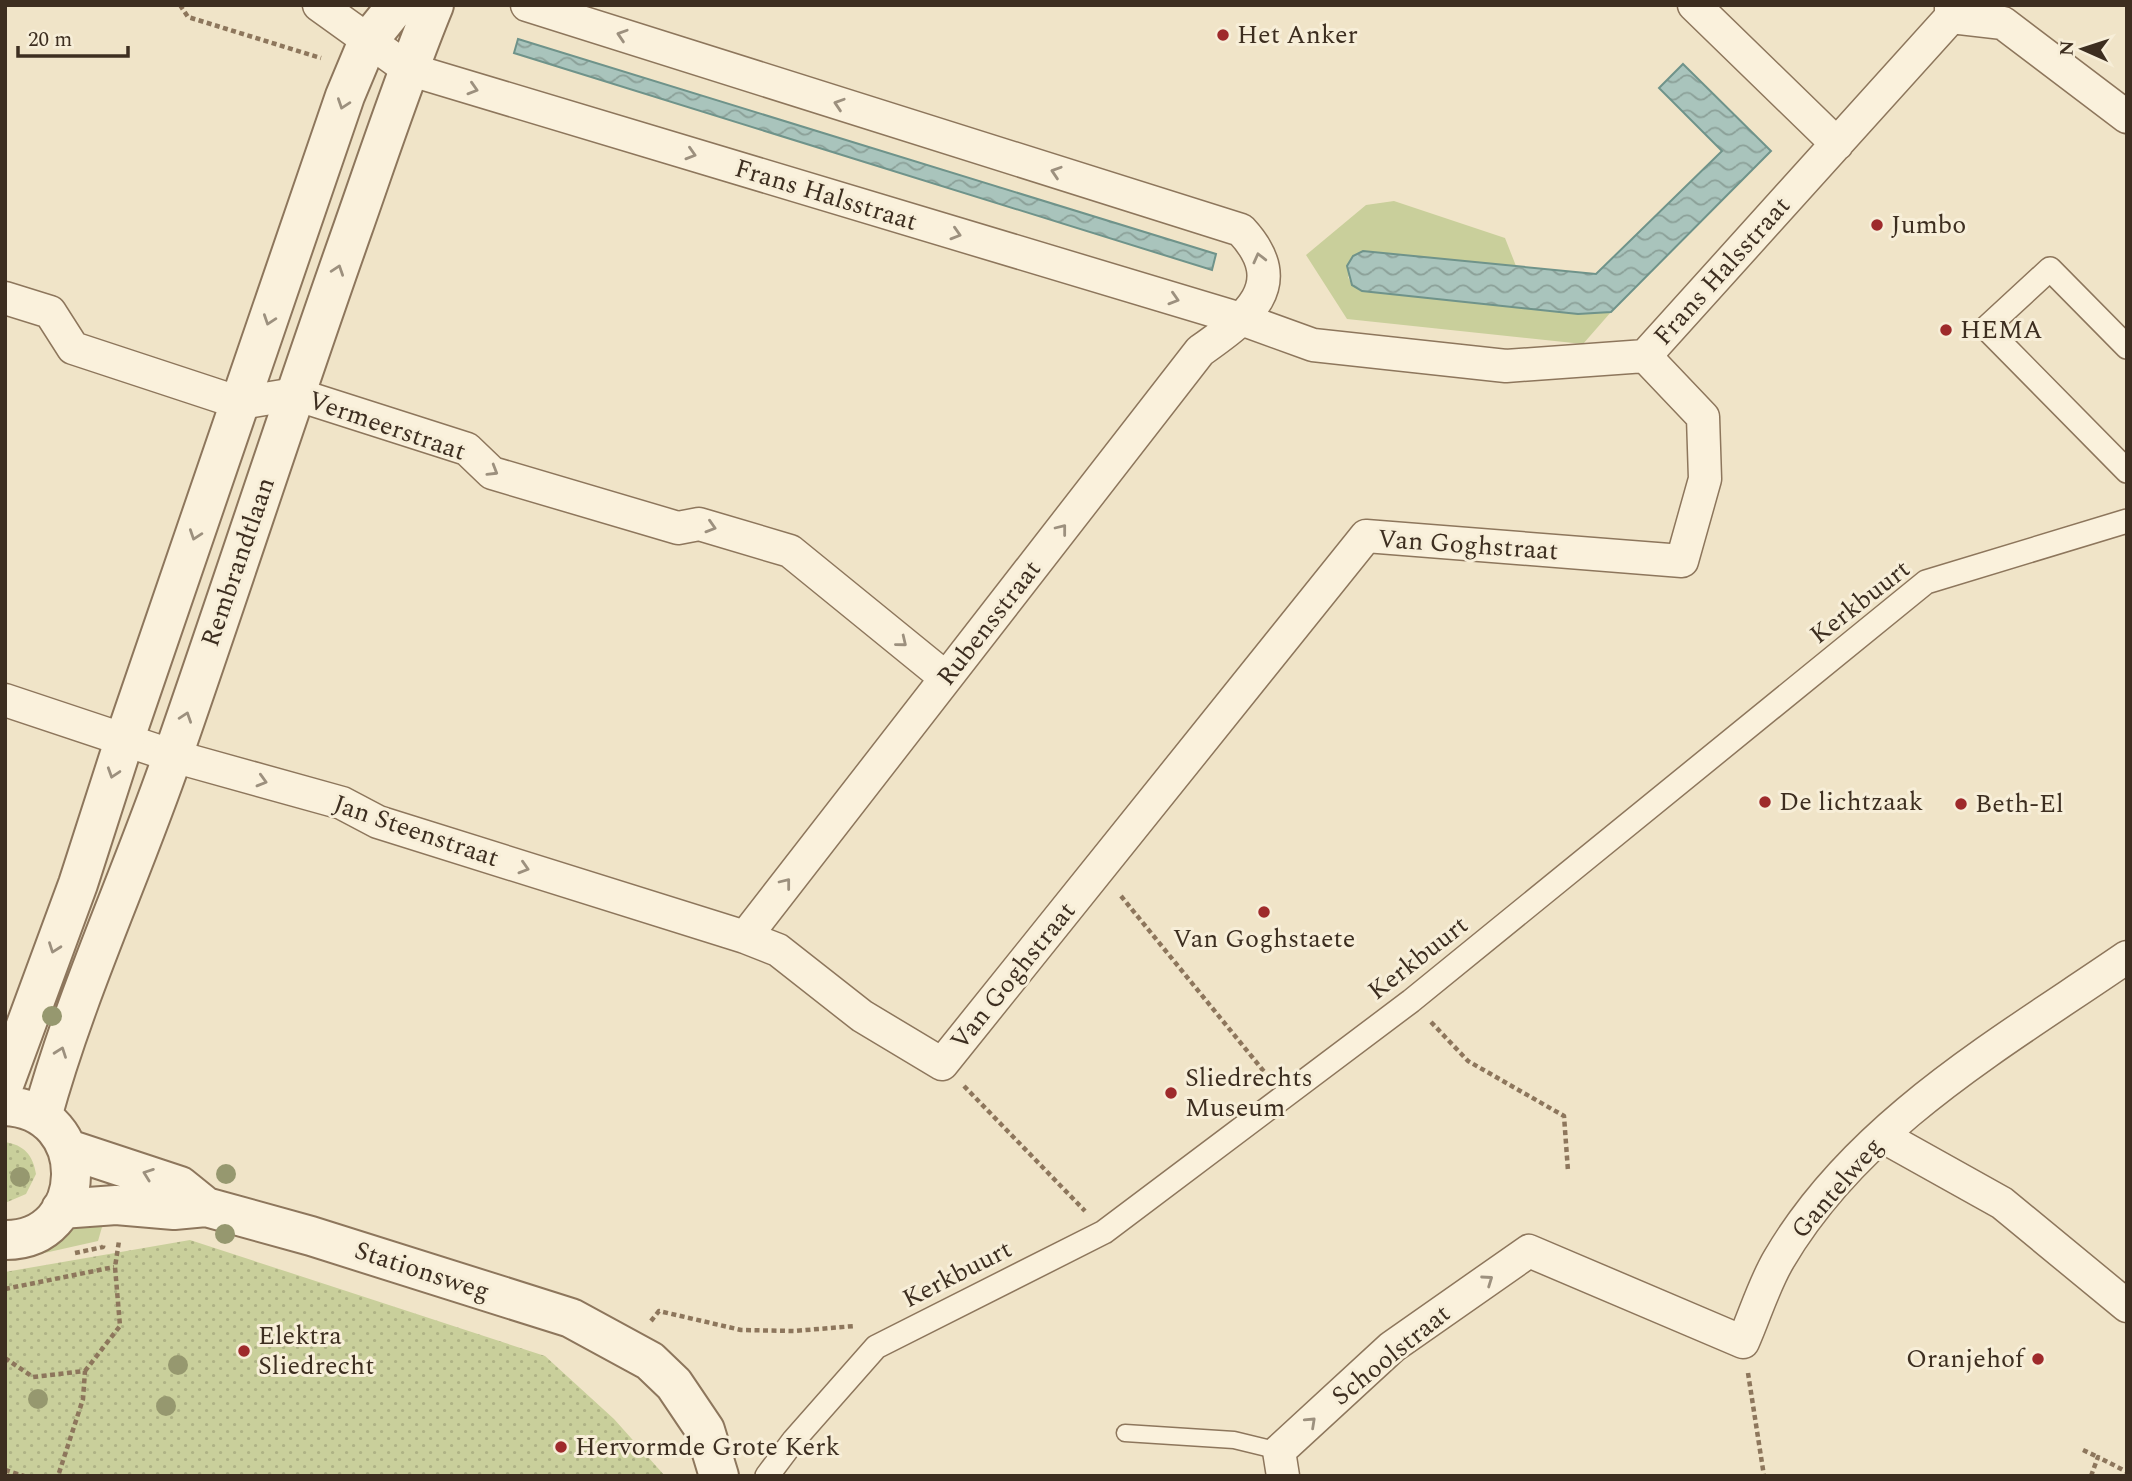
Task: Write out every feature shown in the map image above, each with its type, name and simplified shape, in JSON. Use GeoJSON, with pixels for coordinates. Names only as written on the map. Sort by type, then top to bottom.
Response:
{"type":"FeatureCollection","features":[{"type":"Feature","properties":{"kind":"street","name":"Frans Halsstraat"},"geometry":{"type":"LineString","coordinates":[[319,5],[362,55],[1244,320],[1313,345],[1506,366],[1645,356],[1837,144],[1951,11]]}},
{"type":"Feature","properties":{"kind":"street","name":"Rembrandtlaan"},"geometry":{"type":"LineString","coordinates":[[5,1082],[78,884],[125,738],[362,55],[397,5]]}},
{"type":"Feature","properties":{"kind":"street","name":"Rembrandtlaan"},"geometry":{"type":"LineString","coordinates":[[42,1117],[55,1067],[94,954],[122,897],[173,756],[295,394],[408,69],[434,5]]}},
{"type":"Feature","properties":{"kind":"street"},"geometry":{"type":"LineString","coordinates":[[527,5],[1241,230],[1256,246],[1263,275],[1259,300],[1244,320]]}},
{"type":"Feature","properties":{"kind":"street"},"geometry":{"type":"LineString","coordinates":[[1694,5],[1837,144]]}},
{"type":"Feature","properties":{"kind":"street"},"geometry":{"type":"LineString","coordinates":[[1951,11],[2003,23],[2127,117]]}},
{"type":"Feature","properties":{"kind":"street"},"geometry":{"type":"LineString","coordinates":[[2127,346],[2050,269],[1986,328],[2127,471]]}},
{"type":"Feature","properties":{"kind":"street","name":"Vermeerstraat"},"geometry":{"type":"LineString","coordinates":[[5,298],[50,312],[73,348],[240,403],[295,394],[467,449],[492,474],[678,528],[699,524],[790,551],[946,678]]}},
{"type":"Feature","properties":{"kind":"street","name":"Rubensstraat"},"geometry":{"type":"LineString","coordinates":[[745,937],[1200,351],[1244,320]]}},
{"type":"Feature","properties":{"kind":"street","name":"Van Goghstraat"},"geometry":{"type":"LineString","coordinates":[[819,980],[862,1016],[942,1064],[1261,663],[1366,536],[1682,561],[1705,479],[1703,417],[1645,356]]}},
{"type":"Feature","properties":{"kind":"street","name":"Kerkbuurt"},"geometry":{"type":"LineString","coordinates":[[767,1476],[794,1440],[876,1347],[1104,1232],[1411,1001],[1926,582],[2127,521]]}},
{"type":"Feature","properties":{"kind":"street","name":"Jan Steenstraat"},"geometry":{"type":"LineString","coordinates":[[5,700],[173,756],[342,803],[378,822],[745,937],[778,950],[819,980]]}},
{"type":"Feature","properties":{"kind":"street","name":"Gantelweg"},"geometry":{"type":"LineString","coordinates":[[1743,1342],[1778,1261],[1810,1212],[1882,1136],[1925,1096],[2127,957]]}},
{"type":"Feature","properties":{"kind":"street"},"geometry":{"type":"LineString","coordinates":[[5,1106],[42,1117],[61,1136],[68,1149],[72,1180],[54,1220],[34,1234],[5,1240]]}},
{"type":"Feature","properties":{"kind":"street"},"geometry":{"type":"LineString","coordinates":[[1882,1136],[2002,1203],[2127,1306]]}},
{"type":"Feature","properties":{"kind":"street","name":"Stationsweg"},"geometry":{"type":"LineString","coordinates":[[68,1149],[180,1186],[206,1207]]}},
{"type":"Feature","properties":{"kind":"street","name":"Stationsweg"},"geometry":{"type":"LineString","coordinates":[[61,1209],[131,1206],[174,1210],[206,1207],[311,1236],[571,1318],[650,1362],[674,1384],[705,1430],[719,1476]]}},
{"type":"Feature","properties":{"kind":"street","name":"Schoolstraat"},"geometry":{"type":"LineString","coordinates":[[1281,1463],[1392,1347],[1529,1251],[1743,1342]]}},
{"type":"Feature","properties":{"kind":"lane"},"geometry":{"type":"LineString","coordinates":[[1125,1433],[1234,1440],[1281,1463]]}},
{"type":"Feature","properties":{"kind":"path"},"geometry":{"type":"LineString","coordinates":[[180,5],[188,18],[362,55]]}},
{"type":"Feature","properties":{"kind":"path"},"geometry":{"type":"LineString","coordinates":[[1099,870],[1284,1096]]}},
{"type":"Feature","properties":{"kind":"path"},"geometry":{"type":"LineString","coordinates":[[1411,1001],[1468,1061],[1564,1116],[1568,1171]]}},
{"type":"Feature","properties":{"kind":"path"},"geometry":{"type":"LineString","coordinates":[[942,1064],[1104,1232]]}},
{"type":"Feature","properties":{"kind":"path"},"geometry":{"type":"LineString","coordinates":[[58,1476],[83,1399],[85,1371],[120,1326],[115,1267],[131,1206]]}},
{"type":"Feature","properties":{"kind":"path"},"geometry":{"type":"LineString","coordinates":[[5,1289],[115,1267]]}},
{"type":"Feature","properties":{"kind":"path"},"geometry":{"type":"LineString","coordinates":[[631,1351],[659,1311],[741,1330],[794,1331],[859,1325],[876,1347]]}},
{"type":"Feature","properties":{"kind":"path"},"geometry":{"type":"LineString","coordinates":[[1743,1342],[1764,1476]]}},
{"type":"Feature","properties":{"kind":"path"},"geometry":{"type":"LineString","coordinates":[[5,1358],[33,1377],[85,1371]]}},
{"type":"Feature","properties":{"kind":"path"},"geometry":{"type":"LineString","coordinates":[[2083,1450],[2127,1472]]}},
{"type":"Feature","properties":{"kind":"path"},"geometry":{"type":"LineString","coordinates":[[2091,1476],[2098,1457]]}},
{"type":"Feature","properties":{"kind":"path"},"geometry":{"type":"LineString","coordinates":[[5,1470],[24,1476]]}},
{"type":"Feature","properties":{"kind":"green space"},"geometry":{"type":"Polygon","coordinates":[[[1394,201],[1505,238],[1516,266],[1363,251],[1348,277],[1352,285],[1362,291],[1578,314],[1611,312],[1583,344],[1347,319],[1306,255],[1366,205],[1394,201]]]}},
{"type":"Feature","properties":{"kind":"green space"},"geometry":{"type":"Polygon","coordinates":[[[5,1142],[26,1152],[33,1161],[36,1174],[26,1194],[5,1203],[5,1142]]]}},
{"type":"Feature","properties":{"kind":"green space"},"geometry":{"type":"Polygon","coordinates":[[[104,1220],[98,1241],[31,1256],[30,1251],[69,1227],[104,1220]]]}},
{"type":"Feature","properties":{"kind":"green space"},"geometry":{"type":"Polygon","coordinates":[[[190,1240],[545,1356],[614,1419],[665,1476],[5,1476],[5,1272],[190,1240]]]}},
{"type":"Feature","properties":{"kind":"water"},"geometry":{"type":"Polygon","coordinates":[[[518,39],[1216,254],[1212,270],[514,53],[518,39]]]}},
{"type":"Feature","properties":{"kind":"water"},"geometry":{"type":"Polygon","coordinates":[[[1683,64],[1771,151],[1611,312],[1578,314],[1362,291],[1352,285],[1347,266],[1353,256],[1363,251],[1596,274],[1722,151],[1659,88],[1683,64]]]}},
{"type":"Feature","properties":{"kind":"place","name":"Het Anker"},"geometry":{"type":"Point","coordinates":[1223,35]}},
{"type":"Feature","properties":{"kind":"place","name":"Jumbo"},"geometry":{"type":"Point","coordinates":[1877,225]}},
{"type":"Feature","properties":{"kind":"place","name":"HEMA"},"geometry":{"type":"Point","coordinates":[1946,330]}},
{"type":"Feature","properties":{"kind":"place","name":"De lichtzaak"},"geometry":{"type":"Point","coordinates":[1765,802]}},
{"type":"Feature","properties":{"kind":"place","name":"Beth-El"},"geometry":{"type":"Point","coordinates":[1961,804]}},
{"type":"Feature","properties":{"kind":"place","name":"Van Goghstaete"},"geometry":{"type":"Point","coordinates":[1264,912]}},
{"type":"Feature","properties":{"kind":"place","name":"Sliedrechts Museum"},"geometry":{"type":"Point","coordinates":[1171,1093]}},
{"type":"Feature","properties":{"kind":"place","name":"Elektra Sliedrecht"},"geometry":{"type":"Point","coordinates":[244,1351]}},
{"type":"Feature","properties":{"kind":"place","name":"Oranjehof"},"geometry":{"type":"Point","coordinates":[2038,1359]}},
{"type":"Feature","properties":{"kind":"place","name":"Hervormde Grote Kerk"},"geometry":{"type":"Point","coordinates":[561,1447]}}]}
